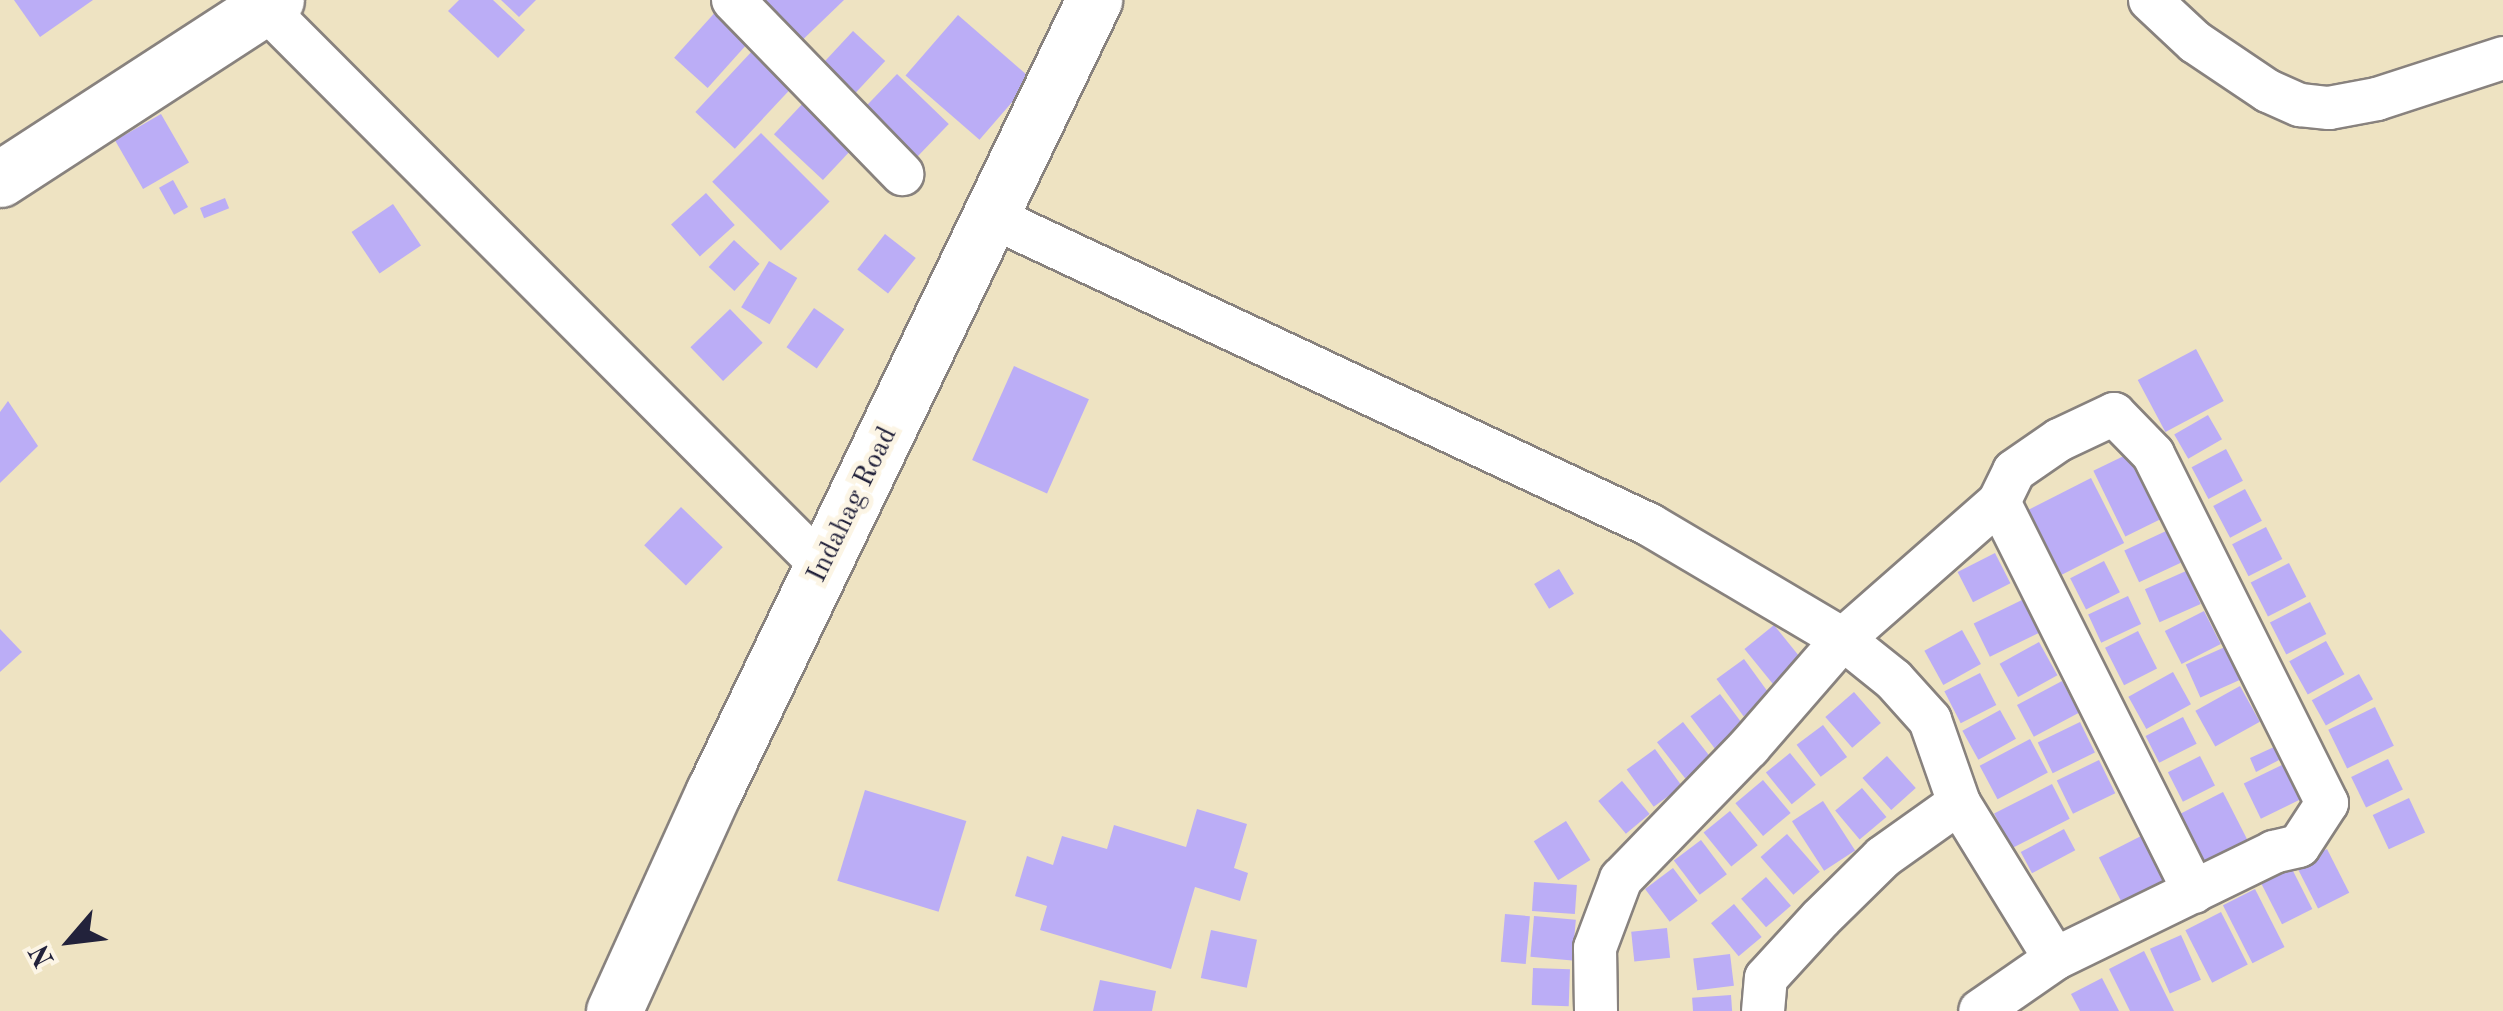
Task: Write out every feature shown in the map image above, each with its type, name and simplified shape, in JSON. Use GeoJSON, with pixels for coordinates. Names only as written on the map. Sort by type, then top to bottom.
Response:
{"type":"FeatureCollection","features":[{"type":"Feature","properties":{"kind":"main road","name":"Indahag Road"},"geometry":{"type":"LineString","coordinates":[[614,1011],[1094,0]]}},
{"type":"Feature","properties":{"kind":"main road"},"geometry":{"type":"LineString","coordinates":[[0,179],[271,4]]}},
{"type":"Feature","properties":{"kind":"street"},"geometry":{"type":"LineString","coordinates":[[733,0],[902,174]]}},
{"type":"Feature","properties":{"kind":"street"},"geometry":{"type":"LineString","coordinates":[[2150,0],[2195,42],[2268,91],[2300,105],[2329,108],[2377,99],[2503,58]]}},
{"type":"Feature","properties":{"kind":"street"},"geometry":{"type":"LineString","coordinates":[[271,4],[823,567]]}},
{"type":"Feature","properties":{"kind":"street"},"geometry":{"type":"LineString","coordinates":[[992,218],[1650,525],[1844,639],[1894,680],[1930,720],[1959,803],[2056,959]]}},
{"type":"Feature","properties":{"kind":"street"},"geometry":{"type":"LineString","coordinates":[[1596,1011],[1595,948],[1621,879],[1749,747],[1844,639],[1999,502],[2014,472],[2059,440],[2114,414],[2154,454],[2326,803],[2299,846],[2274,852],[2056,959],[1980,1011]]}},
{"type":"Feature","properties":{"kind":"street"},"geometry":{"type":"LineString","coordinates":[[1999,502],[2194,892]]}},
{"type":"Feature","properties":{"kind":"street"},"geometry":{"type":"LineString","coordinates":[[1762,1011],[1766,978],[1820,918],[1883,856],[1959,803]]}},
{"type":"Feature","properties":{"kind":"building"},"geometry":{"type":"Polygon","coordinates":[[[14,0],[93,0],[40,37],[14,0]]]}},
{"type":"Feature","properties":{"kind":"building"},"geometry":{"type":"Polygon","coordinates":[[[459,0],[493,0],[525,30],[498,58],[448,11],[459,0]]]}},
{"type":"Feature","properties":{"kind":"building"},"geometry":{"type":"Polygon","coordinates":[[[501,0],[536,0],[519,17],[501,0]]]}},
{"type":"Feature","properties":{"kind":"building"},"geometry":{"type":"Polygon","coordinates":[[[743,0],[844,0],[791,51],[743,0]]]}},
{"type":"Feature","properties":{"kind":"building"},"geometry":{"type":"Polygon","coordinates":[[[719,8],[752,38],[708,88],[674,58],[719,8]]]}},
{"type":"Feature","properties":{"kind":"building"},"geometry":{"type":"Polygon","coordinates":[[[958,15],[1032,79],[979,140],[906,75],[958,15]]]}},
{"type":"Feature","properties":{"kind":"building"},"geometry":{"type":"Polygon","coordinates":[[[853,31],[885,61],[844,105],[812,75],[853,31]]]}},
{"type":"Feature","properties":{"kind":"building"},"geometry":{"type":"Polygon","coordinates":[[[754,49],[793,86],[735,149],[695,112],[754,49]]]}},
{"type":"Feature","properties":{"kind":"building"},"geometry":{"type":"Polygon","coordinates":[[[897,74],[949,124],[906,168],[855,118],[897,74]]]}},
{"type":"Feature","properties":{"kind":"building"},"geometry":{"type":"Polygon","coordinates":[[[806,100],[855,146],[823,180],[774,134],[806,100]]]}},
{"type":"Feature","properties":{"kind":"building"},"geometry":{"type":"Polygon","coordinates":[[[161,114],[189,162],[143,189],[115,140],[161,114]]]}},
{"type":"Feature","properties":{"kind":"building"},"geometry":{"type":"Polygon","coordinates":[[[761,133],[830,202],[781,250],[712,182],[761,133]]]}},
{"type":"Feature","properties":{"kind":"building"},"geometry":{"type":"Polygon","coordinates":[[[173,180],[188,207],[174,215],[159,188],[173,180]]]}},
{"type":"Feature","properties":{"kind":"building"},"geometry":{"type":"Polygon","coordinates":[[[706,193],[735,225],[700,256],[671,224],[706,193]]]}},
{"type":"Feature","properties":{"kind":"building"},"geometry":{"type":"Polygon","coordinates":[[[225,198],[229,208],[204,218],[200,208],[225,198]]]}},
{"type":"Feature","properties":{"kind":"building"},"geometry":{"type":"Polygon","coordinates":[[[393,204],[421,245],[380,273],[352,232],[393,204]]]}},
{"type":"Feature","properties":{"kind":"building"},"geometry":{"type":"Polygon","coordinates":[[[885,234],[916,258],[888,293],[857,269],[885,234]]]}},
{"type":"Feature","properties":{"kind":"building"},"geometry":{"type":"Polygon","coordinates":[[[734,240],[760,264],[734,291],[709,267],[734,240]]]}},
{"type":"Feature","properties":{"kind":"building"},"geometry":{"type":"Polygon","coordinates":[[[769,261],[797,278],[769,324],[741,307],[769,261]]]}},
{"type":"Feature","properties":{"kind":"building"},"geometry":{"type":"Polygon","coordinates":[[[814,308],[844,329],[817,369],[786,347],[814,308]]]}},
{"type":"Feature","properties":{"kind":"building"},"geometry":{"type":"Polygon","coordinates":[[[730,309],[763,343],[723,381],[690,347],[730,309]]]}},
{"type":"Feature","properties":{"kind":"building"},"geometry":{"type":"Polygon","coordinates":[[[2196,349],[2224,401],[2165,432],[2138,380],[2196,349]]]}},
{"type":"Feature","properties":{"kind":"building"},"geometry":{"type":"Polygon","coordinates":[[[1014,366],[1089,399],[1047,493],[972,460],[1014,366]]]}},
{"type":"Feature","properties":{"kind":"building"},"geometry":{"type":"Polygon","coordinates":[[[8,401],[38,446],[0,483],[0,412],[8,401]]]}},
{"type":"Feature","properties":{"kind":"building"},"geometry":{"type":"Polygon","coordinates":[[[2208,415],[2222,439],[2188,459],[2174,435],[2208,415]]]}},
{"type":"Feature","properties":{"kind":"building"},"geometry":{"type":"Polygon","coordinates":[[[2226,449],[2243,481],[2208,499],[2192,467],[2226,449]]]}},
{"type":"Feature","properties":{"kind":"building"},"geometry":{"type":"Polygon","coordinates":[[[2132,452],[2164,518],[2125,536],[2093,471],[2132,452]]]}},
{"type":"Feature","properties":{"kind":"building"},"geometry":{"type":"Polygon","coordinates":[[[2091,478],[2124,543],[2062,575],[2029,510],[2091,478]]]}},
{"type":"Feature","properties":{"kind":"building"},"geometry":{"type":"Polygon","coordinates":[[[2245,489],[2262,521],[2230,538],[2213,506],[2245,489]]]}},
{"type":"Feature","properties":{"kind":"building"},"geometry":{"type":"Polygon","coordinates":[[[681,507],[723,547],[686,585],[644,545],[681,507]]]}},
{"type":"Feature","properties":{"kind":"building"},"geometry":{"type":"Polygon","coordinates":[[[2266,527],[2282,559],[2248,576],[2232,544],[2266,527]]]}},
{"type":"Feature","properties":{"kind":"building"},"geometry":{"type":"Polygon","coordinates":[[[2166,531],[2181,563],[2139,582],[2124,550],[2166,531]]]}},
{"type":"Feature","properties":{"kind":"building"},"geometry":{"type":"Polygon","coordinates":[[[1995,553],[2010,583],[1973,602],[1958,572],[1995,553]]]}},
{"type":"Feature","properties":{"kind":"building"},"geometry":{"type":"Polygon","coordinates":[[[2104,561],[2120,592],[2086,609],[2070,578],[2104,561]]]}},
{"type":"Feature","properties":{"kind":"building"},"geometry":{"type":"Polygon","coordinates":[[[2289,563],[2306,597],[2268,616],[2251,583],[2289,563]]]}},
{"type":"Feature","properties":{"kind":"building"},"geometry":{"type":"Polygon","coordinates":[[[1559,569],[1574,594],[1549,609],[1534,584],[1559,569]]]}},
{"type":"Feature","properties":{"kind":"building"},"geometry":{"type":"Polygon","coordinates":[[[2186,571],[2201,604],[2160,622],[2145,589],[2186,571]]]}},
{"type":"Feature","properties":{"kind":"building"},"geometry":{"type":"Polygon","coordinates":[[[2128,596],[2141,624],[2101,643],[2088,615],[2128,596]]]}},
{"type":"Feature","properties":{"kind":"building"},"geometry":{"type":"Polygon","coordinates":[[[2024,599],[2040,632],[1990,657],[1974,624],[2024,599]]]}},
{"type":"Feature","properties":{"kind":"building"},"geometry":{"type":"Polygon","coordinates":[[[2310,602],[2326,634],[2286,655],[2270,622],[2310,602]]]}},
{"type":"Feature","properties":{"kind":"building"},"geometry":{"type":"Polygon","coordinates":[[[2204,611],[2221,644],[2182,664],[2165,631],[2204,611]]]}},
{"type":"Feature","properties":{"kind":"building"},"geometry":{"type":"Polygon","coordinates":[[[1774,625],[1807,666],[1778,690],[1744,649],[1774,625]]]}},
{"type":"Feature","properties":{"kind":"building"},"geometry":{"type":"Polygon","coordinates":[[[0,629],[22,652],[0,672],[0,629]]]}},
{"type":"Feature","properties":{"kind":"building"},"geometry":{"type":"Polygon","coordinates":[[[1962,630],[1981,664],[1943,685],[1924,651],[1962,630]]]}},
{"type":"Feature","properties":{"kind":"building"},"geometry":{"type":"Polygon","coordinates":[[[2138,631],[2157,668],[2124,685],[2105,648],[2138,631]]]}},
{"type":"Feature","properties":{"kind":"building"},"geometry":{"type":"Polygon","coordinates":[[[2326,641],[2344,674],[2308,695],[2289,661],[2326,641]]]}},
{"type":"Feature","properties":{"kind":"building"},"geometry":{"type":"Polygon","coordinates":[[[2039,642],[2057,675],[2018,697],[2000,664],[2039,642]]]}},
{"type":"Feature","properties":{"kind":"building"},"geometry":{"type":"Polygon","coordinates":[[[2225,647],[2240,680],[2200,697],[2186,664],[2225,647]]]}},
{"type":"Feature","properties":{"kind":"building"},"geometry":{"type":"Polygon","coordinates":[[[1744,659],[1771,696],[1744,716],[1716,679],[1744,659]]]}},
{"type":"Feature","properties":{"kind":"building"},"geometry":{"type":"Polygon","coordinates":[[[2173,672],[2191,704],[2146,729],[2128,697],[2173,672]]]}},
{"type":"Feature","properties":{"kind":"building"},"geometry":{"type":"Polygon","coordinates":[[[1980,673],[1996,705],[1961,723],[1944,691],[1980,673]]]}},
{"type":"Feature","properties":{"kind":"building"},"geometry":{"type":"Polygon","coordinates":[[[2359,674],[2373,699],[2326,726],[2312,700],[2359,674]]]}},
{"type":"Feature","properties":{"kind":"building"},"geometry":{"type":"Polygon","coordinates":[[[2062,681],[2079,713],[2034,737],[2017,705],[2062,681]]]}},
{"type":"Feature","properties":{"kind":"building"},"geometry":{"type":"Polygon","coordinates":[[[2240,686],[2260,722],[2215,747],[2195,711],[2240,686]]]}},
{"type":"Feature","properties":{"kind":"building"},"geometry":{"type":"Polygon","coordinates":[[[1854,692],[1881,723],[1852,748],[1825,717],[1854,692]]]}},
{"type":"Feature","properties":{"kind":"building"},"geometry":{"type":"Polygon","coordinates":[[[1720,694],[1745,727],[1715,749],[1690,716],[1720,694]]]}},
{"type":"Feature","properties":{"kind":"building"},"geometry":{"type":"Polygon","coordinates":[[[2375,707],[2394,746],[2347,768],[2328,730],[2375,707]]]}},
{"type":"Feature","properties":{"kind":"building"},"geometry":{"type":"Polygon","coordinates":[[[2000,710],[2016,739],[1978,760],[1962,731],[2000,710]]]}},
{"type":"Feature","properties":{"kind":"building"},"geometry":{"type":"Polygon","coordinates":[[[2183,717],[2197,744],[2159,763],[2146,736],[2183,717]]]}},
{"type":"Feature","properties":{"kind":"building"},"geometry":{"type":"Polygon","coordinates":[[[1683,722],[1711,758],[1685,779],[1657,742],[1683,722]]]}},
{"type":"Feature","properties":{"kind":"building"},"geometry":{"type":"Polygon","coordinates":[[[2080,722],[2095,753],[2053,773],[2038,743],[2080,722]]]}},
{"type":"Feature","properties":{"kind":"building"},"geometry":{"type":"Polygon","coordinates":[[[1823,725],[1847,757],[1821,777],[1797,745],[1823,725]]]}},
{"type":"Feature","properties":{"kind":"building"},"geometry":{"type":"Polygon","coordinates":[[[2030,739],[2048,773],[1998,799],[1980,766],[2030,739]]]}},
{"type":"Feature","properties":{"kind":"building"},"geometry":{"type":"Polygon","coordinates":[[[2274,747],[2281,759],[2256,772],[2250,758],[2274,747]]]}},
{"type":"Feature","properties":{"kind":"building"},"geometry":{"type":"Polygon","coordinates":[[[1655,749],[1682,786],[1654,807],[1627,770],[1655,749]]]}},
{"type":"Feature","properties":{"kind":"building"},"geometry":{"type":"Polygon","coordinates":[[[1790,753],[1816,785],[1792,804],[1766,773],[1790,753]]]}},
{"type":"Feature","properties":{"kind":"building"},"geometry":{"type":"Polygon","coordinates":[[[1887,756],[1916,788],[1891,810],[1862,778],[1887,756]]]}},
{"type":"Feature","properties":{"kind":"building"},"geometry":{"type":"Polygon","coordinates":[[[2200,756],[2215,785],[2183,802],[2168,772],[2200,756]]]}},
{"type":"Feature","properties":{"kind":"building"},"geometry":{"type":"Polygon","coordinates":[[[2388,759],[2403,790],[2366,808],[2351,777],[2388,759]]]}},
{"type":"Feature","properties":{"kind":"building"},"geometry":{"type":"Polygon","coordinates":[[[2099,760],[2115,793],[2073,814],[2057,781],[2099,760]]]}},
{"type":"Feature","properties":{"kind":"building"},"geometry":{"type":"Polygon","coordinates":[[[2286,763],[2303,798],[2261,819],[2244,784],[2286,763]]]}},
{"type":"Feature","properties":{"kind":"building"},"geometry":{"type":"Polygon","coordinates":[[[1763,780],[1791,813],[1763,836],[1735,803],[1763,780]]]}},
{"type":"Feature","properties":{"kind":"building"},"geometry":{"type":"Polygon","coordinates":[[[1622,781],[1650,814],[1626,834],[1598,801],[1622,781]]]}},
{"type":"Feature","properties":{"kind":"building"},"geometry":{"type":"Polygon","coordinates":[[[2052,784],[2070,819],[2012,848],[1994,814],[2052,784]]]}},
{"type":"Feature","properties":{"kind":"building"},"geometry":{"type":"Polygon","coordinates":[[[1862,788],[1886,817],[1860,840],[1835,810],[1862,788]]]}},
{"type":"Feature","properties":{"kind":"building"},"geometry":{"type":"Polygon","coordinates":[[[865,790],[966,821],[939,912],[837,881],[865,790]]]}},
{"type":"Feature","properties":{"kind":"building"},"geometry":{"type":"Polygon","coordinates":[[[2223,792],[2249,843],[2204,865],[2178,815],[2223,792]]]}},
{"type":"Feature","properties":{"kind":"building"},"geometry":{"type":"Polygon","coordinates":[[[2409,798],[2425,832],[2389,849],[2373,815],[2409,798]]]}},
{"type":"Feature","properties":{"kind":"building"},"geometry":{"type":"Polygon","coordinates":[[[1823,801],[1855,850],[1824,871],[1792,821],[1823,801]]]}},
{"type":"Feature","properties":{"kind":"building"},"geometry":{"type":"Polygon","coordinates":[[[1197,809],[1247,824],[1234,868],[1248,873],[1240,901],[1195,887],[1171,969],[1040,930],[1047,906],[1015,896],[1027,856],[1053,865],[1062,836],[1107,849],[1114,825],[1186,847],[1197,809]]]}},
{"type":"Feature","properties":{"kind":"building"},"geometry":{"type":"Polygon","coordinates":[[[1730,811],[1758,845],[1731,867],[1704,832],[1730,811]]]}},
{"type":"Feature","properties":{"kind":"building"},"geometry":{"type":"Polygon","coordinates":[[[1566,821],[1590,860],[1558,880],[1534,841],[1566,821]]]}},
{"type":"Feature","properties":{"kind":"building"},"geometry":{"type":"Polygon","coordinates":[[[2064,829],[2075,850],[2032,873],[2021,852],[2064,829]]]}},
{"type":"Feature","properties":{"kind":"building"},"geometry":{"type":"Polygon","coordinates":[[[2147,833],[2170,878],[2122,903],[2099,858],[2147,833]]]}},
{"type":"Feature","properties":{"kind":"building"},"geometry":{"type":"Polygon","coordinates":[[[1787,834],[1820,872],[1793,895],[1761,857],[1787,834]]]}},
{"type":"Feature","properties":{"kind":"building"},"geometry":{"type":"Polygon","coordinates":[[[1701,840],[1727,874],[1700,895],[1674,860],[1701,840]]]}},
{"type":"Feature","properties":{"kind":"building"},"geometry":{"type":"Polygon","coordinates":[[[2327,849],[2349,893],[2318,909],[2296,865],[2327,849]]]}},
{"type":"Feature","properties":{"kind":"building"},"geometry":{"type":"Polygon","coordinates":[[[2291,867],[2312,909],[2282,924],[2261,882],[2291,867]]]}},
{"type":"Feature","properties":{"kind":"building"},"geometry":{"type":"Polygon","coordinates":[[[1673,868],[1698,901],[1670,922],[1645,889],[1673,868]]]}},
{"type":"Feature","properties":{"kind":"building"},"geometry":{"type":"Polygon","coordinates":[[[1766,877],[1791,906],[1766,927],[1741,899],[1766,877]]]}},
{"type":"Feature","properties":{"kind":"building"},"geometry":{"type":"Polygon","coordinates":[[[1534,882],[1577,885],[1575,914],[1532,911],[1534,882]]]}},
{"type":"Feature","properties":{"kind":"building"},"geometry":{"type":"Polygon","coordinates":[[[2255,889],[2285,947],[2252,963],[2223,905],[2255,889]]]}},
{"type":"Feature","properties":{"kind":"building"},"geometry":{"type":"Polygon","coordinates":[[[1734,904],[1762,937],[1739,956],[1711,923],[1734,904]]]}},
{"type":"Feature","properties":{"kind":"building"},"geometry":{"type":"Polygon","coordinates":[[[2221,912],[2248,965],[2212,983],[2185,930],[2221,912]]]}},
{"type":"Feature","properties":{"kind":"building"},"geometry":{"type":"Polygon","coordinates":[[[1505,914],[1530,916],[1526,964],[1501,962],[1505,914]]]}},
{"type":"Feature","properties":{"kind":"building"},"geometry":{"type":"Polygon","coordinates":[[[1534,916],[1576,920],[1572,961],[1530,957],[1534,916]]]}},
{"type":"Feature","properties":{"kind":"building"},"geometry":{"type":"Polygon","coordinates":[[[1667,928],[1670,958],[1634,962],[1631,932],[1667,928]]]}},
{"type":"Feature","properties":{"kind":"building"},"geometry":{"type":"Polygon","coordinates":[[[1211,930],[1257,940],[1247,988],[1201,978],[1211,930]]]}},
{"type":"Feature","properties":{"kind":"building"},"geometry":{"type":"Polygon","coordinates":[[[2181,935],[2201,980],[2170,994],[2150,949],[2181,935]]]}},
{"type":"Feature","properties":{"kind":"building"},"geometry":{"type":"Polygon","coordinates":[[[2144,951],[2174,1011],[2130,1011],[2109,969],[2144,951]]]}},
{"type":"Feature","properties":{"kind":"building"},"geometry":{"type":"Polygon","coordinates":[[[1730,954],[1734,986],[1697,990],[1693,959],[1730,954]]]}},
{"type":"Feature","properties":{"kind":"building"},"geometry":{"type":"Polygon","coordinates":[[[1533,968],[1570,969],[1569,1006],[1532,1005],[1533,968]]]}},
{"type":"Feature","properties":{"kind":"building"},"geometry":{"type":"Polygon","coordinates":[[[2102,978],[2119,1011],[2080,1011],[2071,994],[2102,978]]]}},
{"type":"Feature","properties":{"kind":"building"},"geometry":{"type":"Polygon","coordinates":[[[1100,980],[1156,991],[1152,1011],[1093,1011],[1100,980]]]}},
{"type":"Feature","properties":{"kind":"building"},"geometry":{"type":"Polygon","coordinates":[[[1731,995],[1732,1011],[1693,1011],[1692,998],[1731,995]]]}}]}
